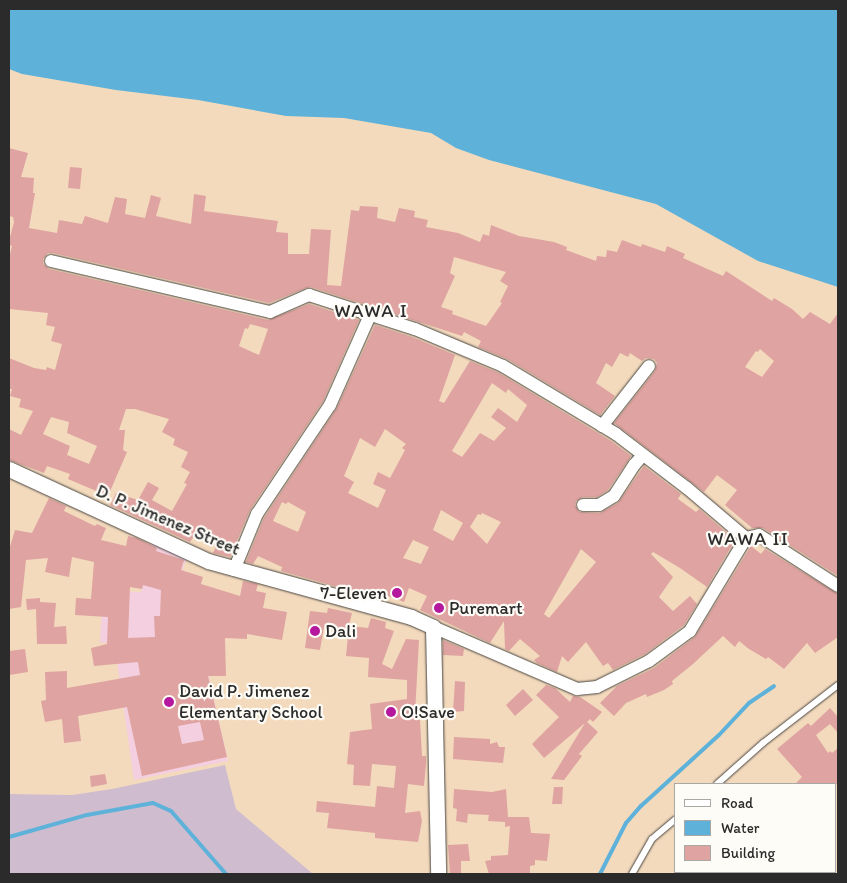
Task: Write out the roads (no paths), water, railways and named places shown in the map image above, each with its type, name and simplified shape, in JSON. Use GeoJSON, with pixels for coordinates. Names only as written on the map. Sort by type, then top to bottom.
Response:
{"type":"FeatureCollection","features":[{"type":"Feature","properties":{"kind":"street"},"geometry":{"type":"LineString","coordinates":[[51,261],[270,312],[309,296],[414,329],[503,366],[602,426],[687,488],[746,538]]}},
{"type":"Feature","properties":{"kind":"street"},"geometry":{"type":"LineString","coordinates":[[234,570],[256,514],[330,405],[370,315]]}},
{"type":"Feature","properties":{"kind":"street"},"geometry":{"type":"LineString","coordinates":[[602,426],[649,366]]}},
{"type":"Feature","properties":{"kind":"street"},"geometry":{"type":"LineString","coordinates":[[583,505],[599,505],[614,496],[635,464],[643,456]]}},
{"type":"Feature","properties":{"kind":"street","name":"D. P. Jimenez Street"},"geometry":{"type":"LineString","coordinates":[[9,469],[178,548],[234,570],[411,618],[432,627]]}},
{"type":"Feature","properties":{"kind":"street"},"geometry":{"type":"LineString","coordinates":[[438,874],[432,627],[577,689],[597,687],[649,661],[690,631],[746,538],[759,534],[838,586]]}},
{"type":"Feature","properties":{"kind":"lane"},"geometry":{"type":"LineString","coordinates":[[718,783],[763,743],[838,685]]}},
{"type":"Feature","properties":{"kind":"lane"},"geometry":{"type":"LineString","coordinates":[[632,874],[652,839],[674,821]]}},
{"type":"Feature","properties":{"kind":"water"},"geometry":{"type":"Polygon","coordinates":[[[9,9],[838,9],[838,287],[758,261],[656,204],[489,160],[456,148],[431,133],[344,118],[286,116],[198,100],[116,90],[22,74],[9,69],[9,9]]]}},
{"type":"Feature","properties":{"kind":"waterway"},"geometry":{"type":"LineString","coordinates":[[600,874],[626,823],[641,806],[719,735],[749,703],[774,686]]}},
{"type":"Feature","properties":{"kind":"waterway"},"geometry":{"type":"LineString","coordinates":[[9,837],[87,815],[153,803],[171,811],[226,874]]}},
{"type":"Feature","properties":{"kind":"place","name":"7-Eleven"},"geometry":{"type":"Point","coordinates":[397,593]}},
{"type":"Feature","properties":{"kind":"place","name":"Puremart"},"geometry":{"type":"Point","coordinates":[439,608]}},
{"type":"Feature","properties":{"kind":"place","name":"Dali"},"geometry":{"type":"Point","coordinates":[315,631]}},
{"type":"Feature","properties":{"kind":"place","name":"David P. Jimenez Elementary School"},"geometry":{"type":"Point","coordinates":[169,702]}},
{"type":"Feature","properties":{"kind":"place","name":"O!Save"},"geometry":{"type":"Point","coordinates":[391,712]}},
{"type":"Feature","properties":{"kind":"district","name":"WAWA I"},"geometry":{"type":"Point","coordinates":[371,311]}},
{"type":"Feature","properties":{"kind":"district","name":"WAWA II"},"geometry":{"type":"Point","coordinates":[748,539]}}]}
